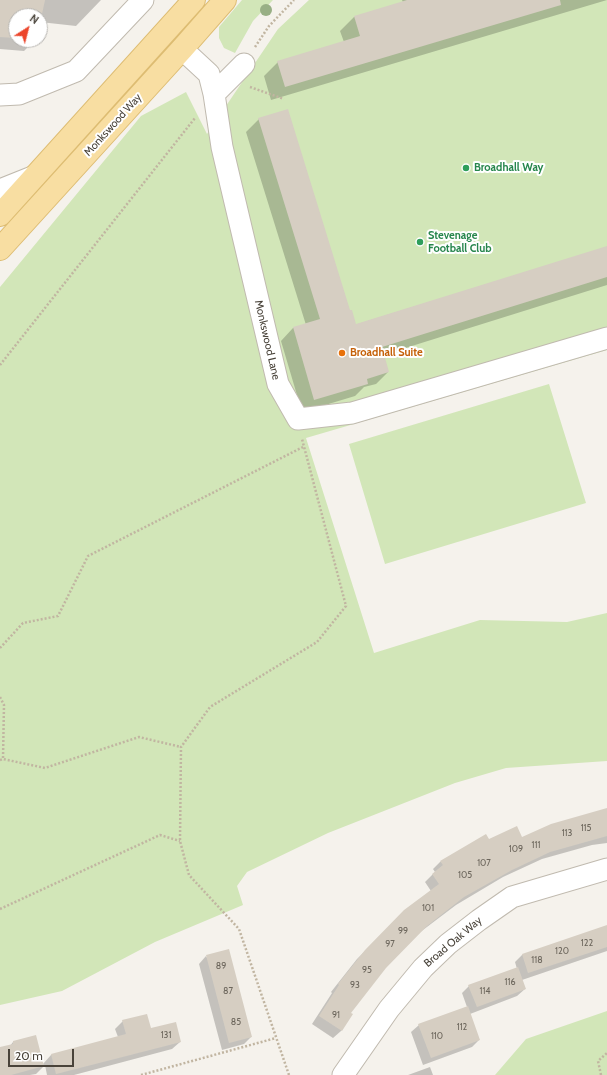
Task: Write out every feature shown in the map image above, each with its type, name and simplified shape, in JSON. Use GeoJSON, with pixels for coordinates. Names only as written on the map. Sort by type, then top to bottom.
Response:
{"type":"FeatureCollection","features":[{"type":"Feature","properties":{"kind":"main road"},"geometry":{"type":"LineString","coordinates":[[0,215],[194,0]]}},
{"type":"Feature","properties":{"kind":"main road","name":"Monkswood Way"},"geometry":{"type":"LineString","coordinates":[[0,249],[225,0]]}},
{"type":"Feature","properties":{"kind":"street"},"geometry":{"type":"LineString","coordinates":[[0,95],[19,94],[76,71],[143,0]]}},
{"type":"Feature","properties":{"kind":"street","name":"Monkswood Lane"},"geometry":{"type":"LineString","coordinates":[[182,49],[210,74],[222,146],[278,384],[298,419]]}},
{"type":"Feature","properties":{"kind":"street"},"geometry":{"type":"LineString","coordinates":[[214,94],[244,64]]}},
{"type":"Feature","properties":{"kind":"street"},"geometry":{"type":"LineString","coordinates":[[0,190],[35,176]]}},
{"type":"Feature","properties":{"kind":"street"},"geometry":{"type":"LineString","coordinates":[[298,419],[352,413],[607,338]]}},
{"type":"Feature","properties":{"kind":"street","name":"Broad Oak Way"},"geometry":{"type":"LineString","coordinates":[[343,1075],[389,1009],[422,968],[448,944],[512,897],[607,869]]}},
{"type":"Feature","properties":{"kind":"path"},"geometry":{"type":"LineString","coordinates":[[244,64],[269,26],[294,0]]}},
{"type":"Feature","properties":{"kind":"path"},"geometry":{"type":"LineString","coordinates":[[229,79],[284,99]]}},
{"type":"Feature","properties":{"kind":"path"},"geometry":{"type":"LineString","coordinates":[[0,365],[214,94]]}},
{"type":"Feature","properties":{"kind":"path"},"geometry":{"type":"LineString","coordinates":[[288,1075],[239,928],[188,875],[180,841],[181,747],[210,707],[317,642],[346,606],[303,447],[298,419]]}},
{"type":"Feature","properties":{"kind":"path"},"geometry":{"type":"LineString","coordinates":[[0,648],[24,623],[58,616],[88,556],[303,447]]}},
{"type":"Feature","properties":{"kind":"path"},"geometry":{"type":"LineString","coordinates":[[0,698],[4,705],[1,760],[45,768],[139,737],[181,747]]}},
{"type":"Feature","properties":{"kind":"path"},"geometry":{"type":"LineString","coordinates":[[0,909],[160,835],[180,841]]}},
{"type":"Feature","properties":{"kind":"path"},"geometry":{"type":"LineString","coordinates":[[141,1075],[276,1038]]}},
{"type":"Feature","properties":{"kind":"path"},"geometry":{"type":"LineString","coordinates":[[601,1075],[598,1062],[607,1053]]}},
{"type":"Feature","properties":{"kind":"green space"},"geometry":{"type":"Polygon","coordinates":[[[242,0],[273,0],[253,21],[235,53],[224,48],[219,38],[219,27],[242,0]]]}},
{"type":"Feature","properties":{"kind":"green space"},"geometry":{"type":"Polygon","coordinates":[[[309,0],[607,0],[607,350],[306,438],[374,653],[480,620],[567,622],[607,613],[607,761],[506,768],[455,783],[328,833],[247,872],[237,886],[243,905],[155,942],[62,991],[0,1005],[0,287],[141,116],[186,92],[207,134],[278,29],[309,0]]]}},
{"type":"Feature","properties":{"kind":"green space"},"geometry":{"type":"Polygon","coordinates":[[[549,384],[586,503],[385,564],[349,444],[549,384]]]}},
{"type":"Feature","properties":{"kind":"green space"},"geometry":{"type":"Polygon","coordinates":[[[607,1011],[607,1075],[495,1075],[526,1039],[607,1011]]]}},
{"type":"Feature","properties":{"kind":"building"},"geometry":{"type":"Polygon","coordinates":[[[0,0],[45,0],[43,8],[8,8],[8,38],[0,37],[0,0]]]}},
{"type":"Feature","properties":{"kind":"building"},"geometry":{"type":"Polygon","coordinates":[[[407,0],[560,0],[561,5],[285,87],[277,61],[360,36],[354,16],[407,0]]]}},
{"type":"Feature","properties":{"kind":"building"},"geometry":{"type":"Polygon","coordinates":[[[288,109],[350,310],[352,310],[356,324],[607,246],[607,277],[382,347],[389,372],[367,379],[368,384],[314,400],[293,327],[320,319],[258,118],[288,109]]]}},
{"type":"Feature","properties":{"kind":"building"},"geometry":{"type":"Polygon","coordinates":[[[607,808],[607,836],[550,852],[512,870],[464,897],[427,926],[386,968],[351,1013],[353,1014],[342,1031],[319,1016],[339,985],[338,984],[365,950],[404,910],[439,884],[432,874],[443,865],[440,861],[486,834],[489,839],[517,826],[522,837],[551,824],[607,808]]]}},
{"type":"Feature","properties":{"kind":"building"},"geometry":{"type":"Polygon","coordinates":[[[607,925],[607,947],[528,973],[522,954],[607,925]]]}},
{"type":"Feature","properties":{"kind":"building"},"geometry":{"type":"Polygon","coordinates":[[[229,949],[252,1037],[229,1043],[206,955],[229,949]]]}},
{"type":"Feature","properties":{"kind":"building"},"geometry":{"type":"Polygon","coordinates":[[[518,967],[526,989],[477,1007],[468,985],[518,967]]]}},
{"type":"Feature","properties":{"kind":"building"},"geometry":{"type":"Polygon","coordinates":[[[468,1006],[480,1040],[431,1058],[418,1024],[468,1006]]]}},
{"type":"Feature","properties":{"kind":"building"},"geometry":{"type":"Polygon","coordinates":[[[147,1014],[151,1028],[176,1022],[181,1042],[56,1074],[51,1054],[126,1034],[122,1020],[147,1014]]]}},
{"type":"Feature","properties":{"kind":"building"},"geometry":{"type":"Polygon","coordinates":[[[36,1035],[44,1066],[11,1075],[0,1075],[0,1047],[13,1044],[13,1041],[36,1035]]]}},
{"type":"Feature","properties":{"kind":"place","name":"Broadhall Way"},"geometry":{"type":"Point","coordinates":[466,168]}},
{"type":"Feature","properties":{"kind":"place","name":"Stevenage Football Club"},"geometry":{"type":"Point","coordinates":[420,242]}},
{"type":"Feature","properties":{"kind":"place","name":"Broadhall Suite"},"geometry":{"type":"Point","coordinates":[342,353]}}]}
